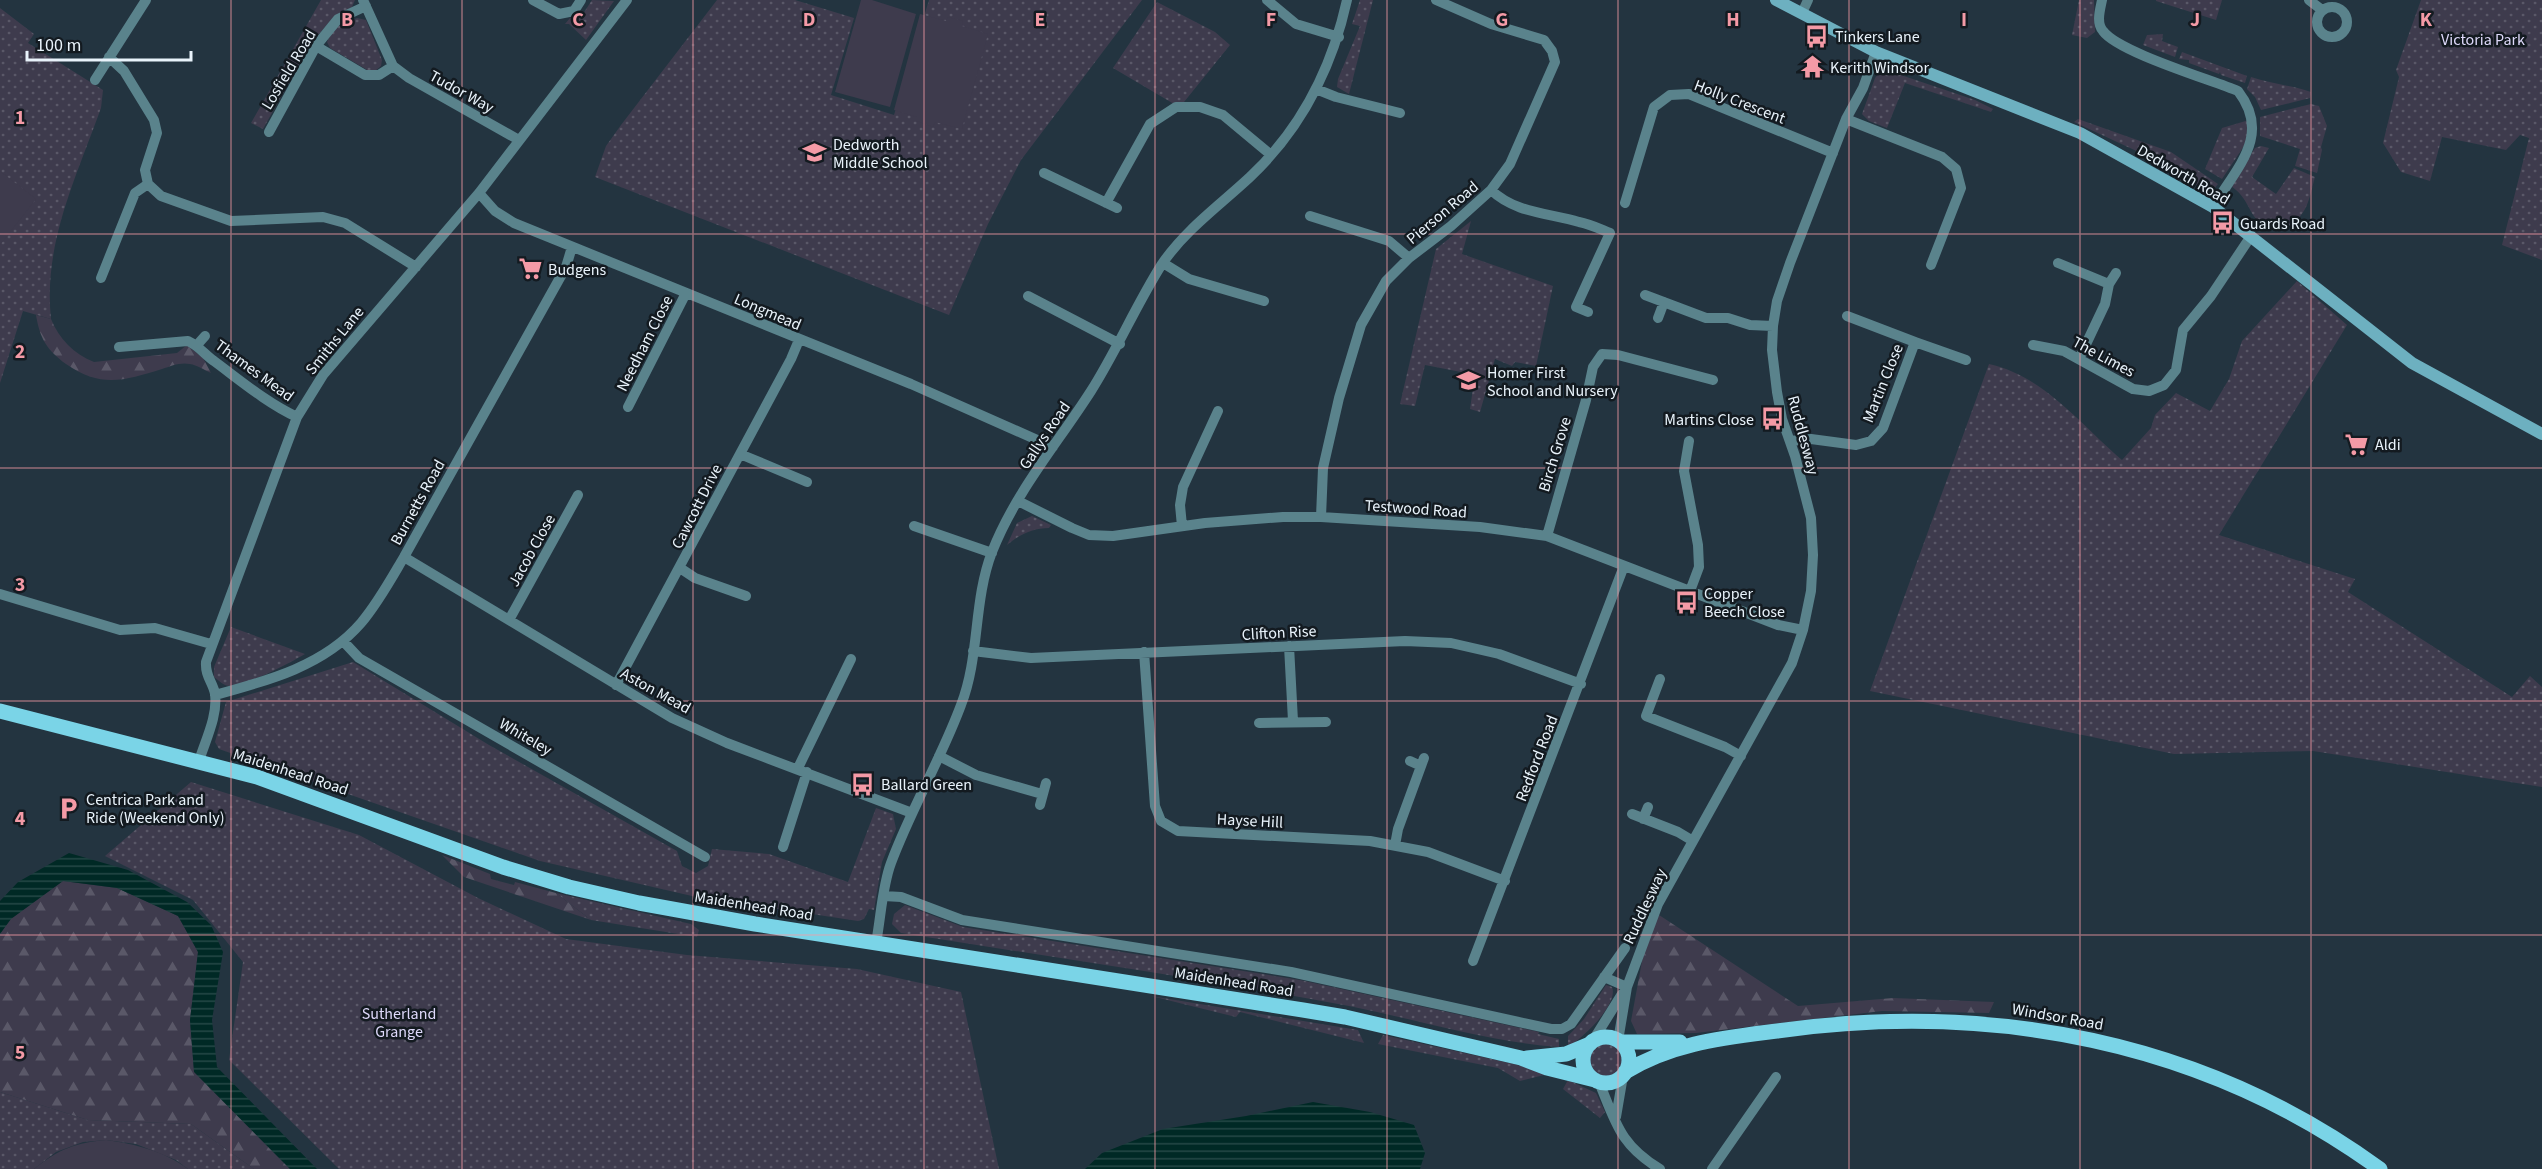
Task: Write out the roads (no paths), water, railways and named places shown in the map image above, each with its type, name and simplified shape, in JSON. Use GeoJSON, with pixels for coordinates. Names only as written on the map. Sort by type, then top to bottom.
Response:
{"type":"FeatureCollection","features":[{"type":"Feature","properties":{"kind":"main road","name":"Dedworth Road"},"geometry":{"type":"LineString","coordinates":[[1776,0],[1876,52],[2080,133],[2213,207],[2412,363],[2542,434]]}},
{"type":"Feature","properties":{"kind":"main road","name":"Maidenhead Road"},"geometry":{"type":"LineString","coordinates":[[0,711],[257,777],[503,867],[569,887],[639,903],[876,943],[1345,1017],[1521,1058],[1547,1068],[1597,1081]]}},
{"type":"Feature","properties":{"kind":"main road","name":"Windsor Road"},"geometry":{"type":"LineString","coordinates":[[1619,1042],[1702,1041],[1811,1026],[1879,1021],[1966,1022],[2054,1032],[2140,1052],[2223,1081],[2302,1120],[2380,1169]]}},
{"type":"Feature","properties":{"kind":"main road"},"geometry":{"type":"LineString","coordinates":[[1606,1038],[1619,1042],[1629,1057],[1624,1074],[1612,1082],[1597,1081],[1586,1071],[1583,1063],[1584,1055],[1591,1043],[1606,1038]]}},
{"type":"Feature","properties":{"kind":"main road","name":"Windsor Road"},"geometry":{"type":"LineString","coordinates":[[1624,1074],[1657,1054],[1702,1041]]}},
{"type":"Feature","properties":{"kind":"main road","name":"Maidenhead Road"},"geometry":{"type":"LineString","coordinates":[[1521,1058],[1558,1056],[1591,1043]]}},
{"type":"Feature","properties":{"kind":"street"},"geometry":{"type":"LineString","coordinates":[[95,80],[146,0]]}},
{"type":"Feature","properties":{"kind":"street"},"geometry":{"type":"LineString","coordinates":[[533,0],[559,14],[574,11],[581,0]]}},
{"type":"Feature","properties":{"kind":"street","name":"Smiths Lane"},"geometry":{"type":"LineString","coordinates":[[199,761],[213,714],[215,695],[206,674],[206,662],[211,644],[297,417],[323,375],[478,193],[627,0]]}},
{"type":"Feature","properties":{"kind":"street"},"geometry":{"type":"LineString","coordinates":[[1267,0],[1296,24],[1339,37]]}},
{"type":"Feature","properties":{"kind":"street","name":"Gallys Road"},"geometry":{"type":"LineString","coordinates":[[876,943],[890,866],[962,703],[986,573],[992,553],[1018,501],[1120,344],[1163,263],[1186,234],[1271,155],[1294,126],[1316,89],[1339,37],[1347,0]]}},
{"type":"Feature","properties":{"kind":"street","name":"Pierson Road"},"geometry":{"type":"LineString","coordinates":[[1321,517],[1323,468],[1339,398],[1361,325],[1386,281],[1409,258],[1451,226],[1491,190],[1510,164],[1555,62],[1552,51],[1544,40],[1491,24],[1436,0]]}},
{"type":"Feature","properties":{"kind":"street"},"geometry":{"type":"LineString","coordinates":[[1802,13],[1808,0]]}},
{"type":"Feature","properties":{"kind":"street"},"geometry":{"type":"LineString","coordinates":[[2102,0],[2099,16],[2102,30],[2118,46],[2238,91],[2247,104],[2253,122],[2252,140],[2213,207]]}},
{"type":"Feature","properties":{"kind":"street"},"geometry":{"type":"LineString","coordinates":[[2309,0],[2322,10]]}},
{"type":"Feature","properties":{"kind":"street"},"geometry":{"type":"LineString","coordinates":[[316,46],[365,75],[379,75],[393,66],[365,3]]}},
{"type":"Feature","properties":{"kind":"street","name":"Losfield Road"},"geometry":{"type":"LineString","coordinates":[[268,132],[316,46],[338,19],[365,3]]}},
{"type":"Feature","properties":{"kind":"street","name":"Ruddlesway"},"geometry":{"type":"LineString","coordinates":[[1619,1042],[1627,987],[1658,904],[1792,663],[1803,630],[1811,591],[1813,555],[1811,518],[1782,419],[1772,350],[1773,326],[1777,301],[1790,263],[1846,119],[1863,88],[1876,52]]}},
{"type":"Feature","properties":{"kind":"street"},"geometry":{"type":"LineString","coordinates":[[109,57],[124,71],[154,120],[157,133],[145,171],[148,184],[161,196],[231,222],[323,217],[345,223],[416,267]]}},
{"type":"Feature","properties":{"kind":"street","name":"Tudor Way"},"geometry":{"type":"LineString","coordinates":[[393,66],[409,78],[519,140]]}},
{"type":"Feature","properties":{"kind":"street"},"geometry":{"type":"LineString","coordinates":[[1316,89],[1336,97],[1400,112]]}},
{"type":"Feature","properties":{"kind":"street","name":"Holly Crescent"},"geometry":{"type":"LineString","coordinates":[[1629,197],[1654,108],[1670,95],[1689,94],[1833,153]]}},
{"type":"Feature","properties":{"kind":"street"},"geometry":{"type":"LineString","coordinates":[[1106,203],[1150,123],[1176,107],[1200,107],[1223,115],[1271,155]]}},
{"type":"Feature","properties":{"kind":"street"},"geometry":{"type":"LineString","coordinates":[[1846,119],[1942,157],[1956,169],[1961,188],[1931,258]]}},
{"type":"Feature","properties":{"kind":"street"},"geometry":{"type":"LineString","coordinates":[[1044,173],[1060,177],[1117,208]]}},
{"type":"Feature","properties":{"kind":"street"},"geometry":{"type":"LineString","coordinates":[[101,278],[135,194],[148,184]]}},
{"type":"Feature","properties":{"kind":"street"},"geometry":{"type":"LineString","coordinates":[[1491,190],[1503,201],[1520,208],[1581,222],[1610,233],[1576,307],[1588,312]]}},
{"type":"Feature","properties":{"kind":"street","name":"Longmead"},"geometry":{"type":"LineString","coordinates":[[478,193],[495,211],[514,223],[911,384],[1053,447]]}},
{"type":"Feature","properties":{"kind":"street"},"geometry":{"type":"LineString","coordinates":[[1310,216],[1389,241],[1409,258]]}},
{"type":"Feature","properties":{"kind":"street"},"geometry":{"type":"LineString","coordinates":[[1578,233],[1581,222]]}},
{"type":"Feature","properties":{"kind":"street","name":"The Limes"},"geometry":{"type":"LineString","coordinates":[[2032,345],[2064,351],[2133,389],[2149,391],[2164,386],[2176,370],[2183,330],[2211,296],[2251,236]]}},
{"type":"Feature","properties":{"kind":"street","name":"Burnetts Road"},"geometry":{"type":"LineString","coordinates":[[215,695],[270,680],[315,660],[342,641],[367,615],[404,557],[566,267],[572,247]]}},
{"type":"Feature","properties":{"kind":"street"},"geometry":{"type":"LineString","coordinates":[[1163,263],[1189,279],[1264,301]]}},
{"type":"Feature","properties":{"kind":"street"},"geometry":{"type":"LineString","coordinates":[[2058,263],[2109,284]]}},
{"type":"Feature","properties":{"kind":"street"},"geometry":{"type":"LineString","coordinates":[[2079,359],[2105,304],[2109,284],[2116,273]]}},
{"type":"Feature","properties":{"kind":"street","name":"Needham Close"},"geometry":{"type":"LineString","coordinates":[[628,407],[686,293]]}},
{"type":"Feature","properties":{"kind":"street"},"geometry":{"type":"LineString","coordinates":[[1645,295],[1706,318],[1728,318],[1750,325],[1773,326]]}},
{"type":"Feature","properties":{"kind":"street"},"geometry":{"type":"LineString","coordinates":[[1028,296],[1120,344]]}},
{"type":"Feature","properties":{"kind":"street"},"geometry":{"type":"LineString","coordinates":[[1658,318],[1664,302]]}},
{"type":"Feature","properties":{"kind":"street"},"geometry":{"type":"LineString","coordinates":[[1852,322],[1916,342]]}},
{"type":"Feature","properties":{"kind":"street","name":"Thames Mead"},"geometry":{"type":"LineString","coordinates":[[197,345],[206,336]]}},
{"type":"Feature","properties":{"kind":"street","name":"Cawcott Drive"},"geometry":{"type":"LineString","coordinates":[[616,685],[791,359],[799,340]]}},
{"type":"Feature","properties":{"kind":"street","name":"Thames Mead"},"geometry":{"type":"LineString","coordinates":[[119,346],[188,341],[197,345],[211,359],[278,408],[297,417]]}},
{"type":"Feature","properties":{"kind":"street","name":"Martin Close"},"geometry":{"type":"LineString","coordinates":[[1790,441],[1811,439],[1856,445],[1871,441],[1883,428],[1916,342],[1966,360]]}},
{"type":"Feature","properties":{"kind":"street","name":"Birch Grove"},"geometry":{"type":"LineString","coordinates":[[1547,536],[1586,400],[1593,367],[1602,354],[1618,355],[1713,380]]}},
{"type":"Feature","properties":{"kind":"street"},"geometry":{"type":"LineString","coordinates":[[1182,526],[1180,505],[1183,487],[1207,421],[1218,411]]}},
{"type":"Feature","properties":{"kind":"street"},"geometry":{"type":"LineString","coordinates":[[1690,591],[1698,567],[1698,545],[1684,471],[1691,446]]}},
{"type":"Feature","properties":{"kind":"street"},"geometry":{"type":"LineString","coordinates":[[740,454],[807,482]]}},
{"type":"Feature","properties":{"kind":"street","name":"Jacob Close"},"geometry":{"type":"LineString","coordinates":[[509,620],[578,495]]}},
{"type":"Feature","properties":{"kind":"street","name":"Testwood Road"},"geometry":{"type":"LineString","coordinates":[[1018,501],[1072,528],[1089,534],[1113,536],[1182,526],[1283,517],[1321,517],[1480,527],[1547,536],[1778,625],[1803,630]]}},
{"type":"Feature","properties":{"kind":"street"},"geometry":{"type":"LineString","coordinates":[[914,526],[992,553]]}},
{"type":"Feature","properties":{"kind":"street","name":"Aston Mead"},"geometry":{"type":"LineString","coordinates":[[404,557],[672,718],[727,743],[912,813]]}},
{"type":"Feature","properties":{"kind":"street","name":"Redford Road"},"geometry":{"type":"LineString","coordinates":[[1473,961],[1581,684],[1624,566]]}},
{"type":"Feature","properties":{"kind":"street"},"geometry":{"type":"LineString","coordinates":[[680,568],[695,578],[746,596]]}},
{"type":"Feature","properties":{"kind":"street"},"geometry":{"type":"LineString","coordinates":[[0,594],[120,630],[155,628],[211,644]]}},
{"type":"Feature","properties":{"kind":"street","name":"Whiteley"},"geometry":{"type":"LineString","coordinates":[[342,641],[359,658],[698,857]]}},
{"type":"Feature","properties":{"kind":"street","name":"Clifton Rise"},"geometry":{"type":"LineString","coordinates":[[973,651],[1031,658],[1405,641],[1451,643],[1498,654],[1581,684]]}},
{"type":"Feature","properties":{"kind":"street"},"geometry":{"type":"LineString","coordinates":[[1289,646],[1293,721]]}},
{"type":"Feature","properties":{"kind":"street","name":"Hayse Hill"},"geometry":{"type":"LineString","coordinates":[[1144,652],[1155,806],[1161,821],[1178,831],[1370,841],[1395,845],[1428,852],[1505,881]]}},
{"type":"Feature","properties":{"kind":"street"},"geometry":{"type":"LineString","coordinates":[[783,847],[792,833],[803,770],[851,658]]}},
{"type":"Feature","properties":{"kind":"street"},"geometry":{"type":"LineString","coordinates":[[1660,679],[1646,716],[1676,733],[1725,747],[1741,756]]}},
{"type":"Feature","properties":{"kind":"street"},"geometry":{"type":"LineString","coordinates":[[1259,723],[1326,722]]}},
{"type":"Feature","properties":{"kind":"street"},"geometry":{"type":"LineString","coordinates":[[939,756],[976,775],[1041,800],[1046,783]]}},
{"type":"Feature","properties":{"kind":"street"},"geometry":{"type":"LineString","coordinates":[[1395,845],[1398,829],[1423,762],[1410,761]]}},
{"type":"Feature","properties":{"kind":"street"},"geometry":{"type":"LineString","coordinates":[[1643,819],[1648,807]]}},
{"type":"Feature","properties":{"kind":"street"},"geometry":{"type":"LineString","coordinates":[[1632,814],[1693,841]]}},
{"type":"Feature","properties":{"kind":"street","name":"Maidenhead Road"},"geometry":{"type":"LineString","coordinates":[[884,896],[901,897],[962,920],[1291,972],[1551,1029],[1562,1029],[1571,1024],[1624,948]]}},
{"type":"Feature","properties":{"kind":"street"},"geometry":{"type":"LineString","coordinates":[[1604,976],[1627,987]]}},
{"type":"Feature","properties":{"kind":"street","name":"Ruddlesway"},"geometry":{"type":"LineString","coordinates":[[1591,1043],[1627,987]]}},
{"type":"Feature","properties":{"kind":"street"},"geometry":{"type":"LineString","coordinates":[[1616,1122],[1617,1100],[1624,1074]]}},
{"type":"Feature","properties":{"kind":"street"},"geometry":{"type":"LineString","coordinates":[[1712,1169],[1776,1077]]}},
{"type":"Feature","properties":{"kind":"street"},"geometry":{"type":"LineString","coordinates":[[1597,1081],[1630,1147],[1660,1169]]}},
{"type":"Feature","properties":{"kind":"place","name":"Tinkers Lane"},"geometry":{"type":"Point","coordinates":[1817,36]}},
{"type":"Feature","properties":{"kind":"place","name":"Kerith Windsor"},"geometry":{"type":"Point","coordinates":[1812,67]}},
{"type":"Feature","properties":{"kind":"place","name":"Dedworth Middle School"},"geometry":{"type":"Point","coordinates":[815,153]}},
{"type":"Feature","properties":{"kind":"place","name":"Guards Road"},"geometry":{"type":"Point","coordinates":[2222,223]}},
{"type":"Feature","properties":{"kind":"place","name":"Budgens"},"geometry":{"type":"Point","coordinates":[530,269]}},
{"type":"Feature","properties":{"kind":"place","name":"Homer First School and Nursery"},"geometry":{"type":"Point","coordinates":[1469,381]}},
{"type":"Feature","properties":{"kind":"place","name":"Martins Close"},"geometry":{"type":"Point","coordinates":[1772,419]}},
{"type":"Feature","properties":{"kind":"place","name":"Aldi"},"geometry":{"type":"Point","coordinates":[2357,444]}},
{"type":"Feature","properties":{"kind":"place","name":"Copper Beech Close"},"geometry":{"type":"Point","coordinates":[1686,602]}},
{"type":"Feature","properties":{"kind":"place","name":"Ballard Green"},"geometry":{"type":"Point","coordinates":[863,784]}},
{"type":"Feature","properties":{"kind":"place","name":"Centrica Park and Ride (Weekend Only)"},"geometry":{"type":"Point","coordinates":[68,808]}},
{"type":"Feature","properties":{"kind":"park label","name":"Victoria Park"},"geometry":{"type":"Point","coordinates":[2483,39]}},
{"type":"Feature","properties":{"kind":"park label","name":"Sutherland Grange"},"geometry":{"type":"Point","coordinates":[399,1022]}}]}
